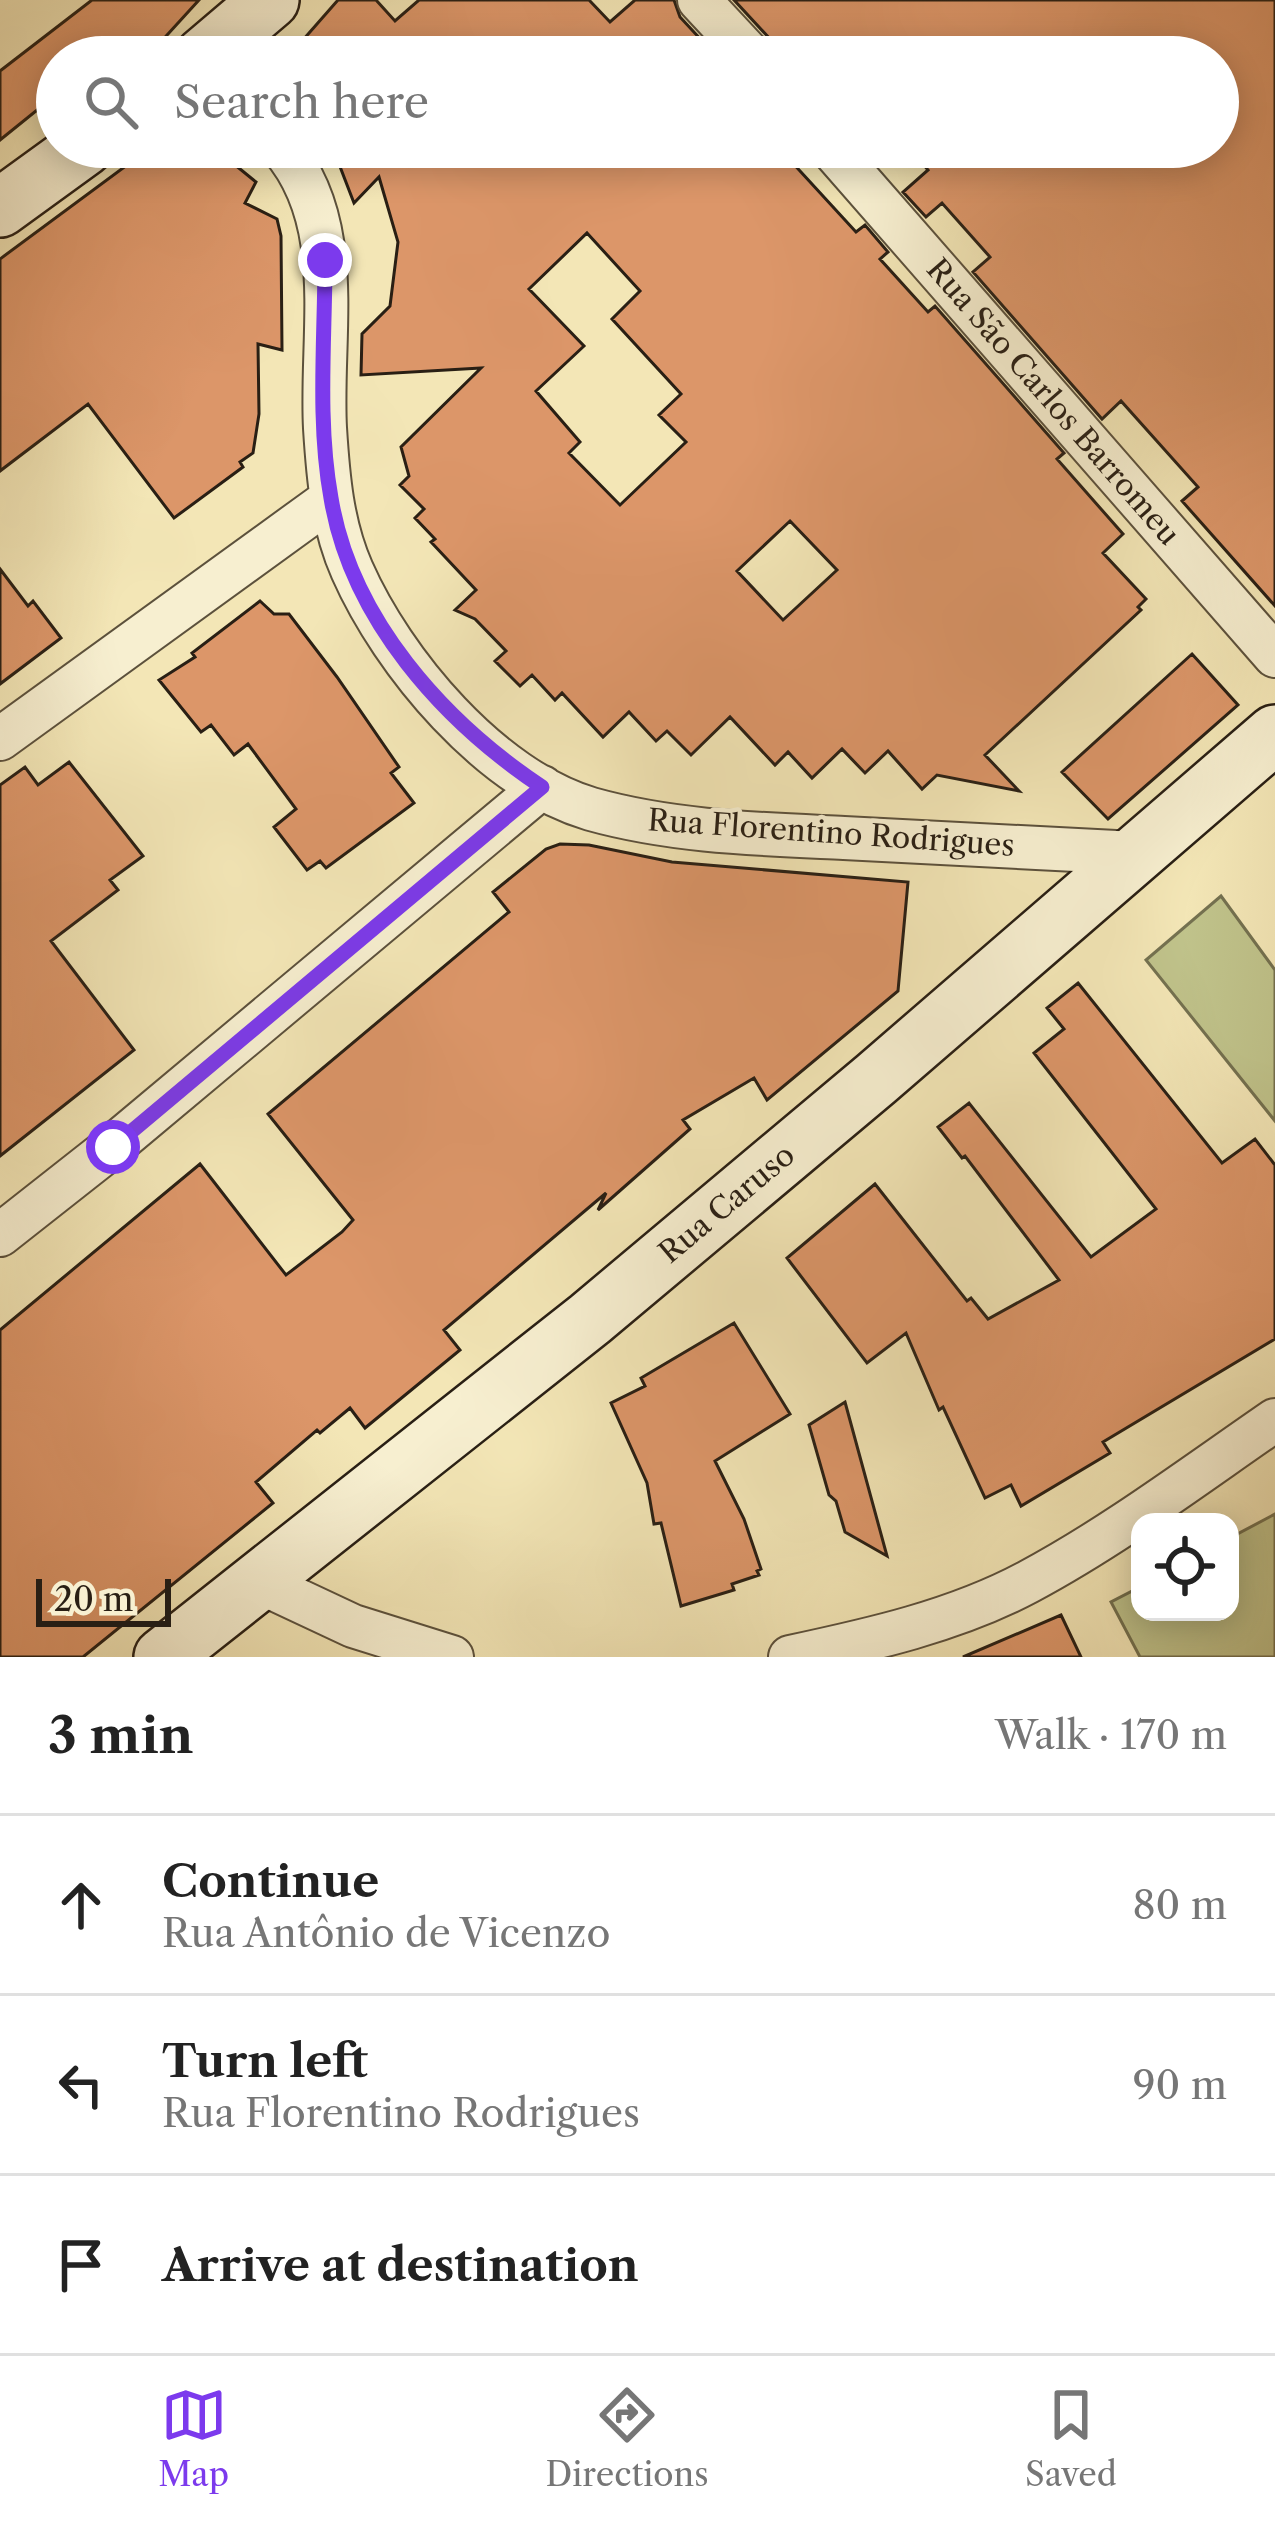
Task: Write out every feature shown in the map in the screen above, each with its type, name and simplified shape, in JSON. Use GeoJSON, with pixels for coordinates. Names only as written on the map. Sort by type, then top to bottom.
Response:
{"type":"FeatureCollection","features":[{"type":"Feature","properties":{"kind":"street"},"geometry":{"type":"LineString","coordinates":[[228,36],[270,0]]}},
{"type":"Feature","properties":{"kind":"street"},"geometry":{"type":"LineString","coordinates":[[698,0],[732,36]]}},
{"type":"Feature","properties":{"kind":"street"},"geometry":{"type":"LineString","coordinates":[[0,208],[55,168]]}},
{"type":"Feature","properties":{"kind":"street","name":"Rua Florentino Rodrigues"},"geometry":{"type":"LineString","coordinates":[[296,168],[318,209],[325,260],[325,424],[331,499],[351,568],[385,631],[416,675],[505,762],[542,787],[587,808],[665,825],[1135,853]]}},
{"type":"Feature","properties":{"kind":"street","name":"Rua São Carlos Barromeu"},"geometry":{"type":"LineString","coordinates":[[848,168],[1275,656]]}},
{"type":"Feature","properties":{"kind":"street"},"geometry":{"type":"LineString","coordinates":[[0,739],[331,499]]}},
{"type":"Feature","properties":{"kind":"street","name":"Rua Caruso"},"geometry":{"type":"LineString","coordinates":[[164,1657],[590,1319],[1275,734]]}},
{"type":"Feature","properties":{"kind":"street"},"geometry":{"type":"LineString","coordinates":[[0,1235],[113,1147],[542,787]]}},
{"type":"Feature","properties":{"kind":"street"},"geometry":{"type":"LineString","coordinates":[[790,1657],[930,1621],[1026,1583],[1275,1420]]}},
{"type":"Feature","properties":{"kind":"street"},"geometry":{"type":"LineString","coordinates":[[257,1582],[352,1626],[452,1657]]}},
{"type":"Feature","properties":{"kind":"green space"},"geometry":{"type":"Polygon","coordinates":[[[1221,896],[1275,970],[1275,1121],[1146,960],[1221,896]]]}},
{"type":"Feature","properties":{"kind":"green space"},"geometry":{"type":"Polygon","coordinates":[[[1275,1514],[1275,1657],[1140,1657],[1111,1602],[1131,1592],[1131,1621],[1239,1621],[1239,1533],[1275,1514]]]}},
{"type":"Feature","properties":{"kind":"building"},"geometry":{"type":"Polygon","coordinates":[[[92,0],[199,0],[166,36],[45,36],[92,0]]]}},
{"type":"Feature","properties":{"kind":"building"},"geometry":{"type":"Polygon","coordinates":[[[338,0],[376,0],[395,21],[419,0],[589,0],[610,22],[635,0],[674,0],[680,17],[698,36],[306,36],[338,0]]]}},
{"type":"Feature","properties":{"kind":"building"},"geometry":{"type":"Polygon","coordinates":[[[734,0],[1275,0],[1275,606],[1182,501],[1198,487],[1121,401],[1102,419],[973,272],[990,257],[942,203],[926,217],[903,192],[926,168],[1239,168],[1239,36],[767,36],[734,0]]]}},
{"type":"Feature","properties":{"kind":"building"},"geometry":{"type":"Polygon","coordinates":[[[36,43],[36,111],[0,140],[0,71],[36,43]]]}},
{"type":"Feature","properties":{"kind":"building"},"geometry":{"type":"Polygon","coordinates":[[[123,168],[239,168],[256,182],[245,203],[277,219],[281,236],[282,350],[258,344],[259,414],[253,453],[240,462],[243,467],[174,518],[88,404],[0,471],[0,259],[123,168]]]}},
{"type":"Feature","properties":{"kind":"building"},"geometry":{"type":"Polygon","coordinates":[[[341,168],[797,168],[856,232],[865,225],[888,252],[880,259],[928,312],[935,306],[1064,453],[1057,459],[1123,534],[1103,553],[1146,599],[1138,607],[1141,610],[985,755],[1019,791],[937,775],[922,789],[888,751],[865,773],[842,749],[812,778],[788,752],[775,765],[730,717],[691,755],[667,731],[656,741],[629,712],[603,737],[562,693],[555,700],[532,675],[520,686],[495,661],[506,651],[475,619],[455,610],[476,590],[431,542],[435,539],[415,518],[424,509],[400,485],[409,476],[401,447],[481,368],[361,375],[362,334],[390,306],[398,242],[379,177],[354,203],[341,168]],[[587,233],[529,289],[584,346],[536,391],[580,442],[569,453],[620,505],[686,442],[659,415],[681,394],[612,319],[640,291],[587,233]],[[790,521],[737,571],[783,620],[837,570],[790,521]]]}},
{"type":"Feature","properties":{"kind":"building"},"geometry":{"type":"Polygon","coordinates":[[[0,569],[61,638],[0,684],[0,569]]]}},
{"type":"Feature","properties":{"kind":"building"},"geometry":{"type":"Polygon","coordinates":[[[260,601],[274,614],[289,614],[399,767],[391,773],[414,803],[326,868],[320,861],[307,870],[274,827],[296,809],[248,744],[234,755],[211,725],[201,732],[159,680],[195,657],[192,653],[260,601]]]}},
{"type":"Feature","properties":{"kind":"building"},"geometry":{"type":"Polygon","coordinates":[[[1192,654],[1238,705],[1108,819],[1062,772],[1192,654]]]}},
{"type":"Feature","properties":{"kind":"building"},"geometry":{"type":"Polygon","coordinates":[[[69,762],[143,856],[110,880],[118,890],[51,941],[134,1050],[0,1156],[0,785],[25,767],[38,785],[69,762]]]}},
{"type":"Feature","properties":{"kind":"building"},"geometry":{"type":"Polygon","coordinates":[[[560,844],[589,845],[672,862],[908,882],[898,991],[767,1100],[754,1078],[683,1120],[690,1129],[598,1210],[606,1193],[444,1330],[460,1350],[365,1428],[350,1408],[320,1433],[317,1430],[256,1482],[273,1503],[83,1657],[0,1657],[0,1330],[200,1164],[286,1275],[342,1232],[353,1220],[268,1114],[509,912],[493,892],[546,849],[560,844]]]}},
{"type":"Feature","properties":{"kind":"building"},"geometry":{"type":"Polygon","coordinates":[[[1078,983],[1222,1163],[1255,1139],[1275,1165],[1275,1339],[1103,1442],[1110,1453],[1021,1506],[1011,1485],[985,1498],[906,1333],[867,1363],[787,1258],[875,1184],[967,1301],[971,1298],[988,1319],[1059,1280],[938,1127],[969,1103],[1091,1257],[1156,1209],[1034,1053],[1064,1029],[1047,1008],[1078,983]]]}},
{"type":"Feature","properties":{"kind":"building"},"geometry":{"type":"Polygon","coordinates":[[[734,1323],[790,1414],[715,1461],[744,1519],[761,1569],[759,1575],[732,1584],[734,1590],[681,1606],[661,1523],[654,1524],[647,1483],[611,1403],[645,1386],[641,1378],[734,1323]]]}},
{"type":"Feature","properties":{"kind":"building"},"geometry":{"type":"Polygon","coordinates":[[[845,1402],[887,1556],[845,1532],[809,1425],[845,1402]]]}},
{"type":"Feature","properties":{"kind":"building"},"geometry":{"type":"Polygon","coordinates":[[[1061,1615],[1081,1657],[963,1657],[1061,1615]]]}},
{"type":"Feature","properties":{"kind":"route"},"geometry":{"type":"LineString","coordinates":[[113,1147],[542,787],[459,722],[416,675],[385,631],[351,568],[331,499],[325,424],[325,260]]}}]}
